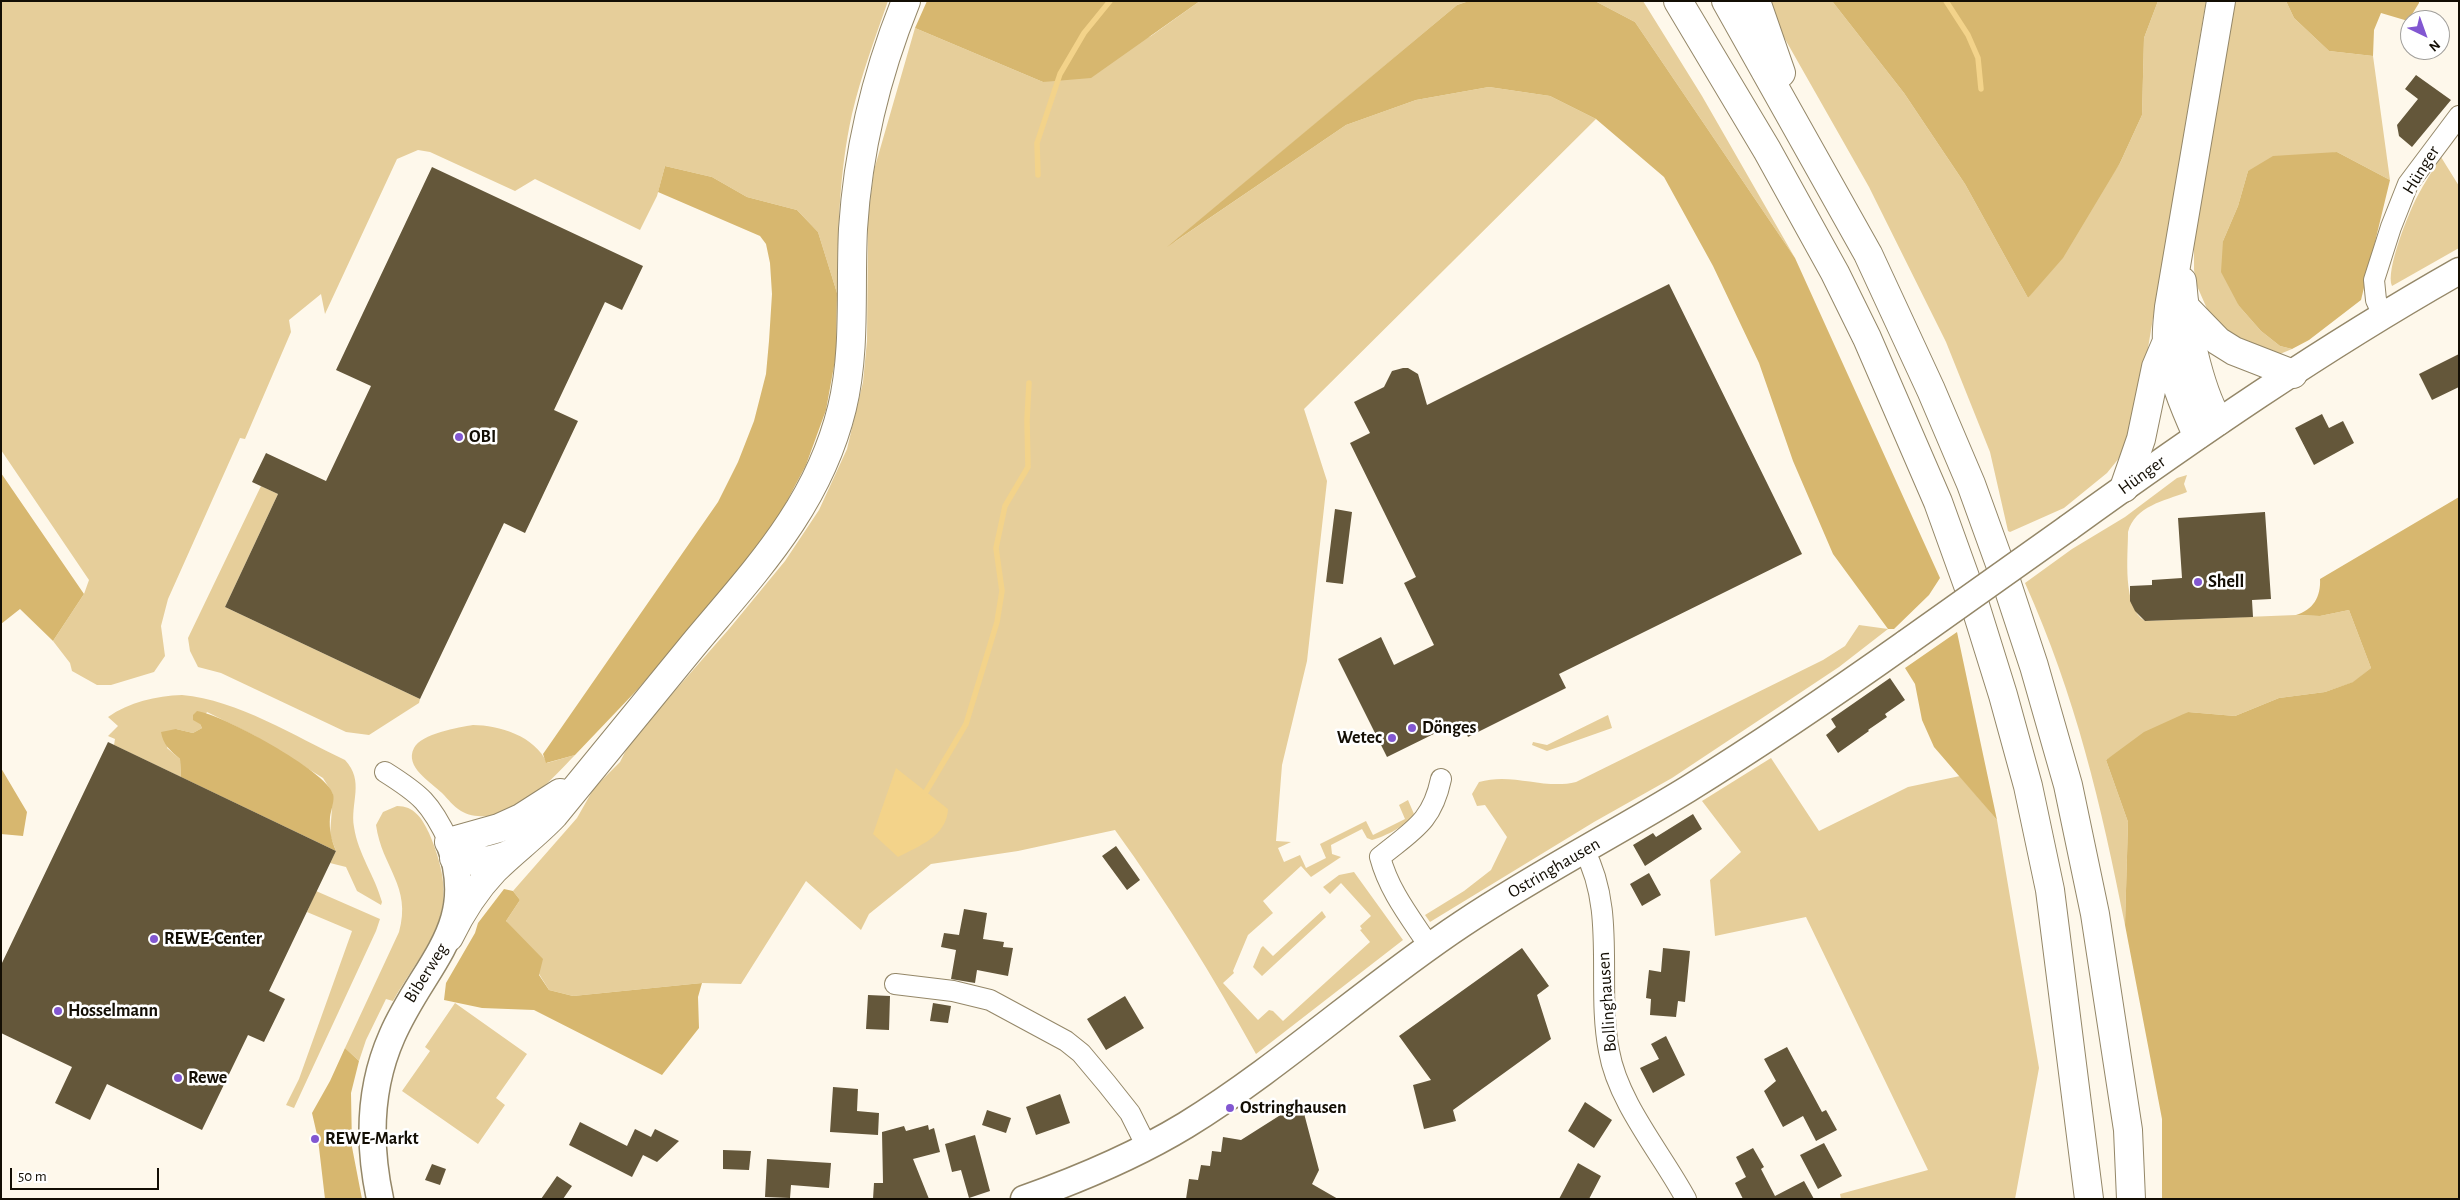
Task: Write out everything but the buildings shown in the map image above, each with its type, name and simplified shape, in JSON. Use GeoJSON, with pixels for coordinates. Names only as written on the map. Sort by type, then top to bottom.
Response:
{"type":"FeatureCollection","features":[{"type":"Feature","properties":{"kind":"highway"},"geometry":{"type":"LineString","coordinates":[[448,936],[461,912],[477,890],[495,869],[516,852],[554,815],[770,554],[803,506],[824,464],[842,409],[851,357],[854,229],[860,159],[870,106],[887,51],[906,1]]}},
{"type":"Feature","properties":{"kind":"highway"},"geometry":{"type":"LineString","coordinates":[[1678,1],[1767,150],[1863,330],[1938,502],[1971,594],[2019,752],[2050,890],[2089,1199]]}},
{"type":"Feature","properties":{"kind":"highway"},"geometry":{"type":"LineString","coordinates":[[1726,1],[1808,144],[1868,254],[1931,390],[1971,484],[2034,666],[2068,785],[2095,914],[2128,1130],[2131,1199]]}},
{"type":"Feature","properties":{"kind":"highway"},"geometry":{"type":"LineString","coordinates":[[1756,1],[1808,144]]}},
{"type":"Feature","properties":{"kind":"highway"},"geometry":{"type":"LineString","coordinates":[[2208,428],[2181,396],[2167,341],[2169,307],[2221,1]]}},
{"type":"Feature","properties":{"kind":"highway"},"geometry":{"type":"LineString","coordinates":[[2180,242],[2185,307],[2208,403],[2208,428]]}},
{"type":"Feature","properties":{"kind":"highway"},"geometry":{"type":"LineString","coordinates":[[2185,307],[2218,341],[2234,351],[2293,374]]}},
{"type":"Feature","properties":{"kind":"highway"},"geometry":{"type":"LineString","coordinates":[[2124,488],[2141,439],[2156,367],[2167,341]]}},
{"type":"Feature","properties":{"kind":"highway"},"geometry":{"type":"LineString","coordinates":[[452,850],[521,818],[568,787],[599,759]]}},
{"type":"Feature","properties":{"kind":"highway"},"geometry":{"type":"LineString","coordinates":[[452,850],[474,862],[488,862],[516,852]]}},
{"type":"Feature","properties":{"kind":"main road","name":"Hünger"},"geometry":{"type":"LineString","coordinates":[[1906,643],[2208,428],[2383,315],[2459,271]]}},
{"type":"Feature","properties":{"kind":"main road","name":"Ostringhausen"},"geometry":{"type":"LineString","coordinates":[[1024,1199],[1093,1173],[1147,1147],[1224,1100],[1430,946],[1498,901],[1737,759],[1906,643]]}},
{"type":"Feature","properties":{"kind":"main road","name":"Biberweg"},"geometry":{"type":"LineString","coordinates":[[380,1199],[372,1146],[374,1091],[381,1065],[403,1011],[454,924],[459,898],[459,878],[452,850]]}},
{"type":"Feature","properties":{"kind":"street","name":"Hünger"},"geometry":{"type":"LineString","coordinates":[[2383,315],[2376,300],[2374,280],[2408,184],[2459,116]]}},
{"type":"Feature","properties":{"kind":"street","name":"Biberweg"},"geometry":{"type":"LineString","coordinates":[[384,772],[425,800],[440,822],[452,850]]}},
{"type":"Feature","properties":{"kind":"street"},"geometry":{"type":"LineString","coordinates":[[1430,946],[1395,895],[1384,872],[1380,857],[1422,823],[1435,803],[1441,779]]}},
{"type":"Feature","properties":{"kind":"street","name":"Bollinghausen"},"geometry":{"type":"LineString","coordinates":[[1584,850],[1593,867],[1601,900],[1605,1009],[1611,1061],[1631,1108],[1686,1199]]}},
{"type":"Feature","properties":{"kind":"street"},"geometry":{"type":"LineString","coordinates":[[895,984],[953,990],[990,1000],[1066,1041],[1081,1053],[1119,1098],[1138,1127],[1147,1147]]}},
{"type":"Feature","properties":{"kind":"shaded area"},"geometry":{"type":"Polygon","coordinates":[[[1,1],[888,1],[868,57],[852,114],[844,158],[840,203],[837,293],[818,232],[797,210],[747,197],[712,177],[665,166],[657,196],[640,230],[535,179],[515,191],[430,152],[418,150],[397,159],[325,314],[321,294],[289,320],[291,332],[245,439],[240,438],[168,599],[161,626],[165,656],[154,672],[111,685],[97,685],[72,671],[70,663],[53,641],[84,594],[89,580],[1,450],[1,1]]]}},
{"type":"Feature","properties":{"kind":"shaded area"},"geometry":{"type":"Polygon","coordinates":[[[927,1],[1200,1],[1091,78],[1043,82],[915,28],[927,1]]]}},
{"type":"Feature","properties":{"kind":"shaded area"},"geometry":{"type":"Polygon","coordinates":[[[1200,1],[1469,1],[1457,5],[1173,243],[1346,125],[1416,100],[1489,87],[1550,96],[1596,119],[1304,409],[1327,481],[1307,661],[1282,765],[1276,841],[1291,842],[1278,848],[1284,862],[1300,855],[1306,868],[1326,858],[1320,844],[1366,821],[1373,835],[1405,819],[1399,805],[1408,800],[1414,814],[1401,826],[1372,840],[1367,838],[1362,829],[1331,845],[1332,854],[1341,857],[1311,877],[1301,866],[1263,901],[1273,913],[1248,935],[1233,971],[1234,973],[1223,983],[1258,1020],[1269,1010],[1273,1011],[1283,1021],[1370,942],[1360,930],[1362,929],[1360,926],[1371,916],[1341,883],[1330,894],[1323,887],[1339,875],[1354,872],[1403,940],[1256,1054],[1189,940],[1115,830],[1018,851],[931,864],[869,914],[861,930],[806,881],[741,984],[702,983],[573,996],[549,990],[506,921],[520,900],[513,891],[577,818],[594,788],[620,762],[630,742],[729,629],[785,561],[819,510],[847,449],[863,382],[867,341],[868,218],[874,170],[915,28],[1043,82],[1151,36],[1200,1]]]}},
{"type":"Feature","properties":{"kind":"shaded area"},"geometry":{"type":"Polygon","coordinates":[[[1469,1],[1595,1],[1635,22],[1795,258],[1940,578],[1929,595],[1894,629],[1888,629],[1833,554],[1793,461],[1759,363],[1713,266],[1664,177],[1596,119],[1550,96],[1489,87],[1416,100],[1346,125],[1167,247],[1457,5],[1469,1]]]}},
{"type":"Feature","properties":{"kind":"shaded area"},"geometry":{"type":"Polygon","coordinates":[[[1595,1],[1643,1],[1702,96],[1795,258],[1635,22],[1595,1]]]}},
{"type":"Feature","properties":{"kind":"shaded area"},"geometry":{"type":"Polygon","coordinates":[[[1768,1],[1832,1],[1904,93],[1965,184],[2028,298],[2120,163],[2142,115],[2144,38],[2158,1],[2206,1],[2140,396],[2124,452],[2107,473],[2064,508],[2010,532],[2008,531],[1990,452],[1946,342],[1869,187],[1781,32],[1768,1]]]}},
{"type":"Feature","properties":{"kind":"shaded area"},"geometry":{"type":"Polygon","coordinates":[[[1832,1],[2158,1],[2144,38],[2142,115],[2120,163],[2063,258],[2028,298],[1965,184],[1904,93],[1832,1]]]}},
{"type":"Feature","properties":{"kind":"shaded area"},"geometry":{"type":"Polygon","coordinates":[[[2234,1],[2286,1],[2294,18],[2329,51],[2373,56],[2390,180],[2337,152],[2248,171],[2238,206],[2223,241],[2239,306],[2261,331],[2280,346],[2292,349],[2280,354],[2232,338],[2208,311],[2197,286],[2194,270],[2194,236],[2234,1]]]}},
{"type":"Feature","properties":{"kind":"shaded area"},"geometry":{"type":"Polygon","coordinates":[[[2286,1],[2419,1],[2415,10],[2400,10],[2400,19],[2381,13],[2374,30],[2373,56],[2329,51],[2294,18],[2286,1]]]}},
{"type":"Feature","properties":{"kind":"shaded area"},"geometry":{"type":"Polygon","coordinates":[[[2337,152],[2390,180],[2361,300],[2309,340],[2292,349],[2280,346],[2261,331],[2239,306],[2221,272],[2223,241],[2238,206],[2248,171],[2273,156],[2337,152]]]}},
{"type":"Feature","properties":{"kind":"shaded area"},"geometry":{"type":"Polygon","coordinates":[[[2441,157],[2459,186],[2459,248],[2392,286],[2392,268],[2404,228],[2413,205],[2441,157]]]}},
{"type":"Feature","properties":{"kind":"shaded area"},"geometry":{"type":"Polygon","coordinates":[[[665,166],[712,177],[747,197],[797,210],[818,232],[837,293],[836,355],[826,410],[806,465],[778,518],[747,562],[637,690],[575,755],[546,763],[543,754],[718,502],[738,462],[754,421],[766,374],[772,294],[770,263],[766,244],[760,236],[658,192],[665,166]]]}},
{"type":"Feature","properties":{"kind":"shaded area"},"geometry":{"type":"Polygon","coordinates":[[[1,473],[84,594],[53,641],[20,609],[1,624],[1,473]]]}},
{"type":"Feature","properties":{"kind":"shaded area"},"geometry":{"type":"Polygon","coordinates":[[[2187,475],[2184,484],[2187,492],[2144,510],[2137,516],[2128,532],[2128,580],[2133,605],[2138,614],[2145,621],[2296,615],[2320,616],[2349,610],[2371,668],[2354,682],[2325,692],[2279,698],[2235,716],[2188,712],[2106,760],[2128,822],[2125,925],[2096,794],[2073,709],[2043,625],[2025,583],[2072,549],[2125,517],[2177,478],[2187,475]]]}},
{"type":"Feature","properties":{"kind":"shaded area"},"geometry":{"type":"Polygon","coordinates":[[[261,486],[278,494],[225,607],[420,699],[419,703],[369,735],[346,732],[221,673],[198,667],[190,651],[188,638],[261,486]]]}},
{"type":"Feature","properties":{"kind":"shaded area"},"geometry":{"type":"Polygon","coordinates":[[[2459,497],[2459,1199],[2162,1199],[2162,1119],[2125,925],[2128,822],[2106,760],[2144,732],[2188,712],[2235,716],[2279,698],[2325,692],[2353,682],[2371,668],[2349,610],[2320,616],[2296,615],[2307,610],[2315,602],[2319,592],[2320,579],[2459,497]]]}},
{"type":"Feature","properties":{"kind":"shaded area"},"geometry":{"type":"Polygon","coordinates":[[[1859,625],[1888,629],[1839,667],[1672,778],[1594,822],[1430,922],[1425,915],[1464,891],[1491,870],[1507,837],[1485,805],[1477,806],[1472,794],[1479,782],[1491,779],[1504,779],[1552,784],[1576,782],[1823,660],[1845,646],[1859,625]]]}},
{"type":"Feature","properties":{"kind":"shaded area"},"geometry":{"type":"Polygon","coordinates":[[[1957,632],[1997,820],[1934,747],[1922,720],[1915,684],[1905,668],[1957,632]]]}},
{"type":"Feature","properties":{"kind":"shaded area"},"geometry":{"type":"Polygon","coordinates":[[[182,695],[203,698],[245,711],[345,760],[351,768],[356,784],[353,818],[356,837],[379,892],[381,905],[357,891],[346,867],[330,863],[336,851],[330,835],[333,794],[323,778],[255,736],[207,712],[200,724],[202,728],[193,733],[176,729],[167,748],[180,759],[181,777],[114,745],[115,739],[108,736],[118,726],[108,717],[125,707],[162,697],[182,695]]]}},
{"type":"Feature","properties":{"kind":"shaded area"},"geometry":{"type":"Polygon","coordinates":[[[197,711],[228,722],[272,745],[294,758],[326,784],[333,794],[330,826],[336,851],[181,777],[180,759],[166,744],[161,732],[176,729],[193,733],[202,728],[200,724],[193,720],[193,715],[197,711]]]}},
{"type":"Feature","properties":{"kind":"shaded area"},"geometry":{"type":"Polygon","coordinates":[[[1608,715],[1612,728],[1547,751],[1532,745],[1533,742],[1547,745],[1608,715]]]}},
{"type":"Feature","properties":{"kind":"shaded area"},"geometry":{"type":"Polygon","coordinates":[[[473,725],[494,727],[525,739],[534,746],[547,763],[575,755],[537,792],[515,807],[503,813],[490,816],[468,814],[456,807],[420,774],[413,762],[412,755],[418,743],[432,735],[473,725]]]}},
{"type":"Feature","properties":{"kind":"shaded area"},"geometry":{"type":"Polygon","coordinates":[[[1771,758],[1819,831],[1908,787],[1960,776],[1997,820],[2039,1068],[2015,1199],[1841,1199],[1840,1194],[1928,1170],[1806,917],[1715,936],[1710,880],[1741,852],[1702,801],[1771,758]]]}},
{"type":"Feature","properties":{"kind":"shaded area"},"geometry":{"type":"Polygon","coordinates":[[[1,768],[27,812],[23,836],[1,834],[1,768]]]}},
{"type":"Feature","properties":{"kind":"shaded area"},"geometry":{"type":"Polygon","coordinates":[[[896,768],[948,809],[943,826],[931,839],[898,857],[873,834],[896,768]]]}},
{"type":"Feature","properties":{"kind":"shaded area"},"geometry":{"type":"Polygon","coordinates":[[[397,806],[408,808],[417,814],[429,833],[439,860],[443,884],[443,904],[430,940],[393,1001],[386,999],[366,1040],[359,1061],[345,1048],[399,932],[402,916],[402,902],[399,889],[379,840],[376,825],[383,812],[397,806]]]}},
{"type":"Feature","properties":{"kind":"shaded area"},"geometry":{"type":"Polygon","coordinates":[[[504,889],[513,891],[520,900],[506,921],[543,959],[539,975],[549,990],[573,996],[702,983],[698,997],[699,1028],[662,1075],[534,1010],[482,1008],[444,1000],[446,983],[475,933],[478,923],[504,889]]]}},
{"type":"Feature","properties":{"kind":"shaded area"},"geometry":{"type":"Polygon","coordinates":[[[316,891],[380,919],[294,1108],[286,1105],[299,1079],[352,931],[307,912],[316,891]]]}},
{"type":"Feature","properties":{"kind":"shaded area"},"geometry":{"type":"Polygon","coordinates":[[[1322,911],[1326,917],[1262,976],[1253,967],[1263,946],[1273,956],[1322,911]]]}},
{"type":"Feature","properties":{"kind":"shaded area"},"geometry":{"type":"Polygon","coordinates":[[[455,1003],[527,1054],[496,1098],[505,1105],[478,1144],[402,1091],[430,1051],[425,1047],[455,1003]]]}},
{"type":"Feature","properties":{"kind":"shaded area"},"geometry":{"type":"Polygon","coordinates":[[[345,1048],[359,1061],[351,1093],[352,1147],[362,1199],[325,1199],[318,1139],[312,1113],[330,1081],[345,1048]]]}},
{"type":"Feature","properties":{"kind":"waterway"},"geometry":{"type":"LineString","coordinates":[[1038,175],[1037,143],[1060,74],[1084,33],[1110,1]]}},
{"type":"Feature","properties":{"kind":"waterway"},"geometry":{"type":"LineString","coordinates":[[1946,1],[1968,35],[1978,58],[1981,89]]}},
{"type":"Feature","properties":{"kind":"waterway"},"geometry":{"type":"LineString","coordinates":[[924,795],[966,724],[997,622],[1002,591],[996,548],[1005,506],[1028,467],[1027,420],[1029,383]]}},
{"type":"Feature","properties":{"kind":"place","name":"OBI"},"geometry":{"type":"Point","coordinates":[459,437]}},
{"type":"Feature","properties":{"kind":"place","name":"Shell"},"geometry":{"type":"Point","coordinates":[2198,582]}},
{"type":"Feature","properties":{"kind":"place","name":"Dönges"},"geometry":{"type":"Point","coordinates":[1412,728]}},
{"type":"Feature","properties":{"kind":"place","name":"Wetec"},"geometry":{"type":"Point","coordinates":[1392,738]}},
{"type":"Feature","properties":{"kind":"place","name":"REWE-Center"},"geometry":{"type":"Point","coordinates":[154,939]}},
{"type":"Feature","properties":{"kind":"place","name":"Hosselmann"},"geometry":{"type":"Point","coordinates":[58,1011]}},
{"type":"Feature","properties":{"kind":"place","name":"Rewe"},"geometry":{"type":"Point","coordinates":[178,1078]}},
{"type":"Feature","properties":{"kind":"place","name":"Ostringhausen"},"geometry":{"type":"Point","coordinates":[1230,1108]}},
{"type":"Feature","properties":{"kind":"place","name":"REWE-Markt"},"geometry":{"type":"Point","coordinates":[315,1139]}}]}
